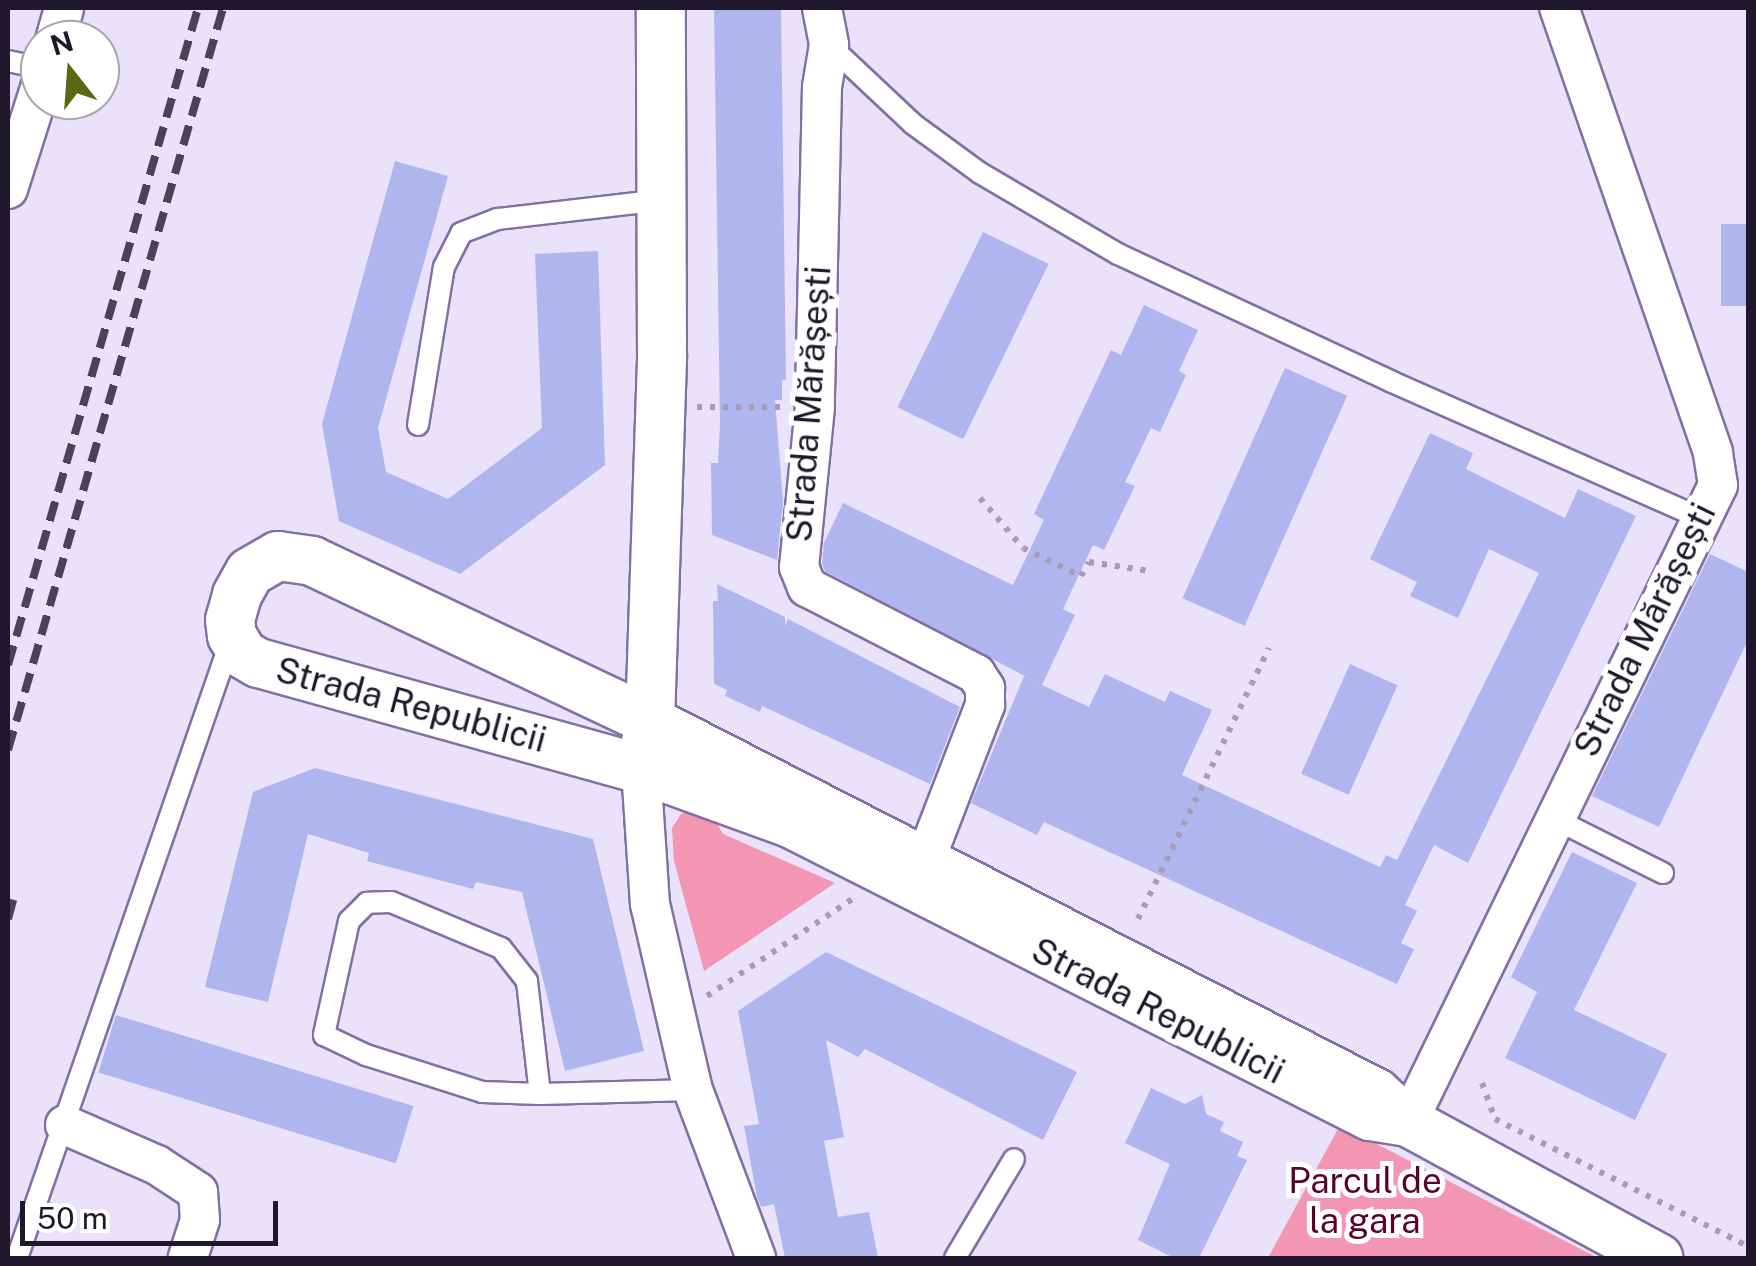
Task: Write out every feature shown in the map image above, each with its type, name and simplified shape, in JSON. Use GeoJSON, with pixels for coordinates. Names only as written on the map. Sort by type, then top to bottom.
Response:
{"type":"FeatureCollection","features":[{"type":"Feature","properties":{"kind":"street"},"geometry":{"type":"LineString","coordinates":[[661,8],[664,200],[660,407],[650,721],[640,768],[650,904],[693,1090],[756,1258]]}},
{"type":"Feature","properties":{"kind":"street","name":"Strada Mărășești"},"geometry":{"type":"LineString","coordinates":[[822,8],[829,45],[822,88],[815,407],[798,566],[807,587],[976,674],[985,688],[985,705],[924,863]]}},
{"type":"Feature","properties":{"kind":"street","name":"Strada Mărășești"},"geometry":{"type":"LineString","coordinates":[[1408,1122],[1553,818],[1722,496],[1713,452],[1558,8]]}},
{"type":"Feature","properties":{"kind":"street"},"geometry":{"type":"LineString","coordinates":[[8,190],[30,120]]}},
{"type":"Feature","properties":{"kind":"street","name":"Strada Republicii"},"geometry":{"type":"LineString","coordinates":[[1408,1122],[1370,1116],[790,823],[640,768],[258,663],[242,654],[232,636],[230,620],[237,595],[250,572],[278,556],[312,561],[650,721],[1376,1093],[1408,1122],[1658,1258]]}},
{"type":"Feature","properties":{"kind":"street"},"geometry":{"type":"LineString","coordinates":[[65,1125],[157,1165],[198,1192],[200,1220],[188,1258]]}},
{"type":"Feature","properties":{"kind":"lane"},"geometry":{"type":"LineString","coordinates":[[829,45],[913,124],[980,173],[1118,254],[1376,374],[1722,496]]}},
{"type":"Feature","properties":{"kind":"lane"},"geometry":{"type":"LineString","coordinates":[[418,424],[444,266],[461,233],[498,219],[664,200]]}},
{"type":"Feature","properties":{"kind":"lane"},"geometry":{"type":"LineString","coordinates":[[18,1258],[232,636]]}},
{"type":"Feature","properties":{"kind":"lane"},"geometry":{"type":"LineString","coordinates":[[1553,818],[1663,873]]}},
{"type":"Feature","properties":{"kind":"lane"},"geometry":{"type":"LineString","coordinates":[[540,1094],[527,981],[501,948],[391,902],[367,903],[349,921],[324,1035],[366,1055],[482,1092],[540,1094],[693,1090]]}},
{"type":"Feature","properties":{"kind":"lane"},"geometry":{"type":"LineString","coordinates":[[955,1258],[1014,1159]]}},
{"type":"Feature","properties":{"kind":"path"},"geometry":{"type":"LineString","coordinates":[[660,407],[815,407]]}},
{"type":"Feature","properties":{"kind":"path"},"geometry":{"type":"LineString","coordinates":[[980,498],[1023,548],[1081,576],[1089,562],[1149,571]]}},
{"type":"Feature","properties":{"kind":"path"},"geometry":{"type":"LineString","coordinates":[[1138,919],[1269,648]]}},
{"type":"Feature","properties":{"kind":"path"},"geometry":{"type":"LineString","coordinates":[[676,1016],[861,893]]}},
{"type":"Feature","properties":{"kind":"path"},"geometry":{"type":"LineString","coordinates":[[1482,1083],[1496,1118],[1748,1246]]}},
{"type":"Feature","properties":{"kind":"green space"},"geometry":{"type":"Polygon","coordinates":[[[695,808],[711,813],[723,834],[835,883],[704,971],[674,861],[672,828],[681,814],[695,808]]]}},
{"type":"Feature","properties":{"kind":"green space","name":"Parcul de la gara"},"geometry":{"type":"Polygon","coordinates":[[[1340,1125],[1598,1258],[1268,1258],[1340,1125]]]}},
{"type":"Feature","properties":{"kind":"building"},"geometry":{"type":"Polygon","coordinates":[[[714,8],[781,8],[786,380],[782,380],[782,400],[775,400],[783,502],[777,560],[712,535],[711,463],[718,463],[720,425],[714,8]]]}},
{"type":"Feature","properties":{"kind":"building"},"geometry":{"type":"Polygon","coordinates":[[[395,161],[448,176],[378,428],[386,472],[448,499],[542,428],[535,254],[598,251],[605,465],[460,574],[339,521],[322,424],[395,161]]]}},
{"type":"Feature","properties":{"kind":"building"},"geometry":{"type":"Polygon","coordinates":[[[1721,224],[1748,224],[1748,306],[1721,306],[1721,224]]]}},
{"type":"Feature","properties":{"kind":"building"},"geometry":{"type":"Polygon","coordinates":[[[983,232],[1049,264],[963,439],[898,407],[983,232]]]}},
{"type":"Feature","properties":{"kind":"building"},"geometry":{"type":"Polygon","coordinates":[[[1144,305],[1198,330],[1179,371],[1186,375],[1160,432],[1151,428],[1125,482],[1135,486],[1104,550],[1093,545],[1063,609],[1075,615],[1042,685],[1089,707],[1105,674],[1165,702],[1170,691],[1212,710],[1182,775],[1380,867],[1386,855],[1397,860],[1539,573],[1489,549],[1458,618],[1410,596],[1417,582],[1370,559],[1430,433],[1473,453],[1466,469],[1565,518],[1578,489],[1636,516],[1468,863],[1434,845],[1405,905],[1417,911],[1401,943],[1414,949],[1397,984],[1044,822],[1037,835],[971,803],[1024,676],[1036,682],[825,571],[822,564],[824,543],[843,503],[1013,585],[1044,520],[1034,514],[1111,350],[1121,355],[1144,305]]]}},
{"type":"Feature","properties":{"kind":"building"},"geometry":{"type":"Polygon","coordinates":[[[1285,368],[1347,396],[1245,626],[1183,598],[1285,368]]]}},
{"type":"Feature","properties":{"kind":"building"},"geometry":{"type":"Polygon","coordinates":[[[1710,554],[1748,572],[1748,640],[1659,827],[1592,796],[1710,554]]]}},
{"type":"Feature","properties":{"kind":"building"},"geometry":{"type":"Polygon","coordinates":[[[717,584],[785,617],[785,626],[788,619],[960,707],[930,784],[762,706],[760,712],[725,696],[727,690],[714,684],[713,601],[718,601],[717,584]]]}},
{"type":"Feature","properties":{"kind":"building"},"geometry":{"type":"Polygon","coordinates":[[[1350,664],[1398,685],[1349,795],[1301,774],[1350,664]]]}},
{"type":"Feature","properties":{"kind":"building"},"geometry":{"type":"Polygon","coordinates":[[[315,768],[593,839],[644,1051],[565,1071],[522,892],[476,882],[473,889],[367,861],[369,853],[308,834],[268,1002],[205,987],[253,792],[315,768]]]}},
{"type":"Feature","properties":{"kind":"building"},"geometry":{"type":"Polygon","coordinates":[[[1572,852],[1637,883],[1574,1010],[1667,1054],[1635,1120],[1505,1058],[1537,992],[1511,977],[1572,852]]]}},
{"type":"Feature","properties":{"kind":"building"},"geometry":{"type":"Polygon","coordinates":[[[826,952],[1077,1072],[1043,1140],[865,1049],[858,1057],[826,1040],[844,1137],[824,1141],[838,1217],[869,1212],[878,1258],[785,1258],[774,1204],[761,1207],[757,1197],[744,1126],[759,1124],[738,1011],[826,952]]]}},
{"type":"Feature","properties":{"kind":"building"},"geometry":{"type":"Polygon","coordinates":[[[116,1015],[413,1106],[396,1163],[98,1072],[116,1015]]]}},
{"type":"Feature","properties":{"kind":"building"},"geometry":{"type":"Polygon","coordinates":[[[1151,1088],[1185,1104],[1202,1095],[1206,1114],[1224,1122],[1220,1131],[1243,1142],[1237,1156],[1247,1160],[1199,1258],[1174,1258],[1138,1240],[1170,1164],[1125,1143],[1151,1088]]]}},
{"type":"Feature","properties":{"kind":"railway"},"geometry":{"type":"LineString","coordinates":[[8,665],[198,8]]}},
{"type":"Feature","properties":{"kind":"railway"},"geometry":{"type":"LineString","coordinates":[[8,750],[223,8]]}},
{"type":"Feature","properties":{"kind":"railway"},"geometry":{"type":"LineString","coordinates":[[8,919],[16,890]]}}]}
